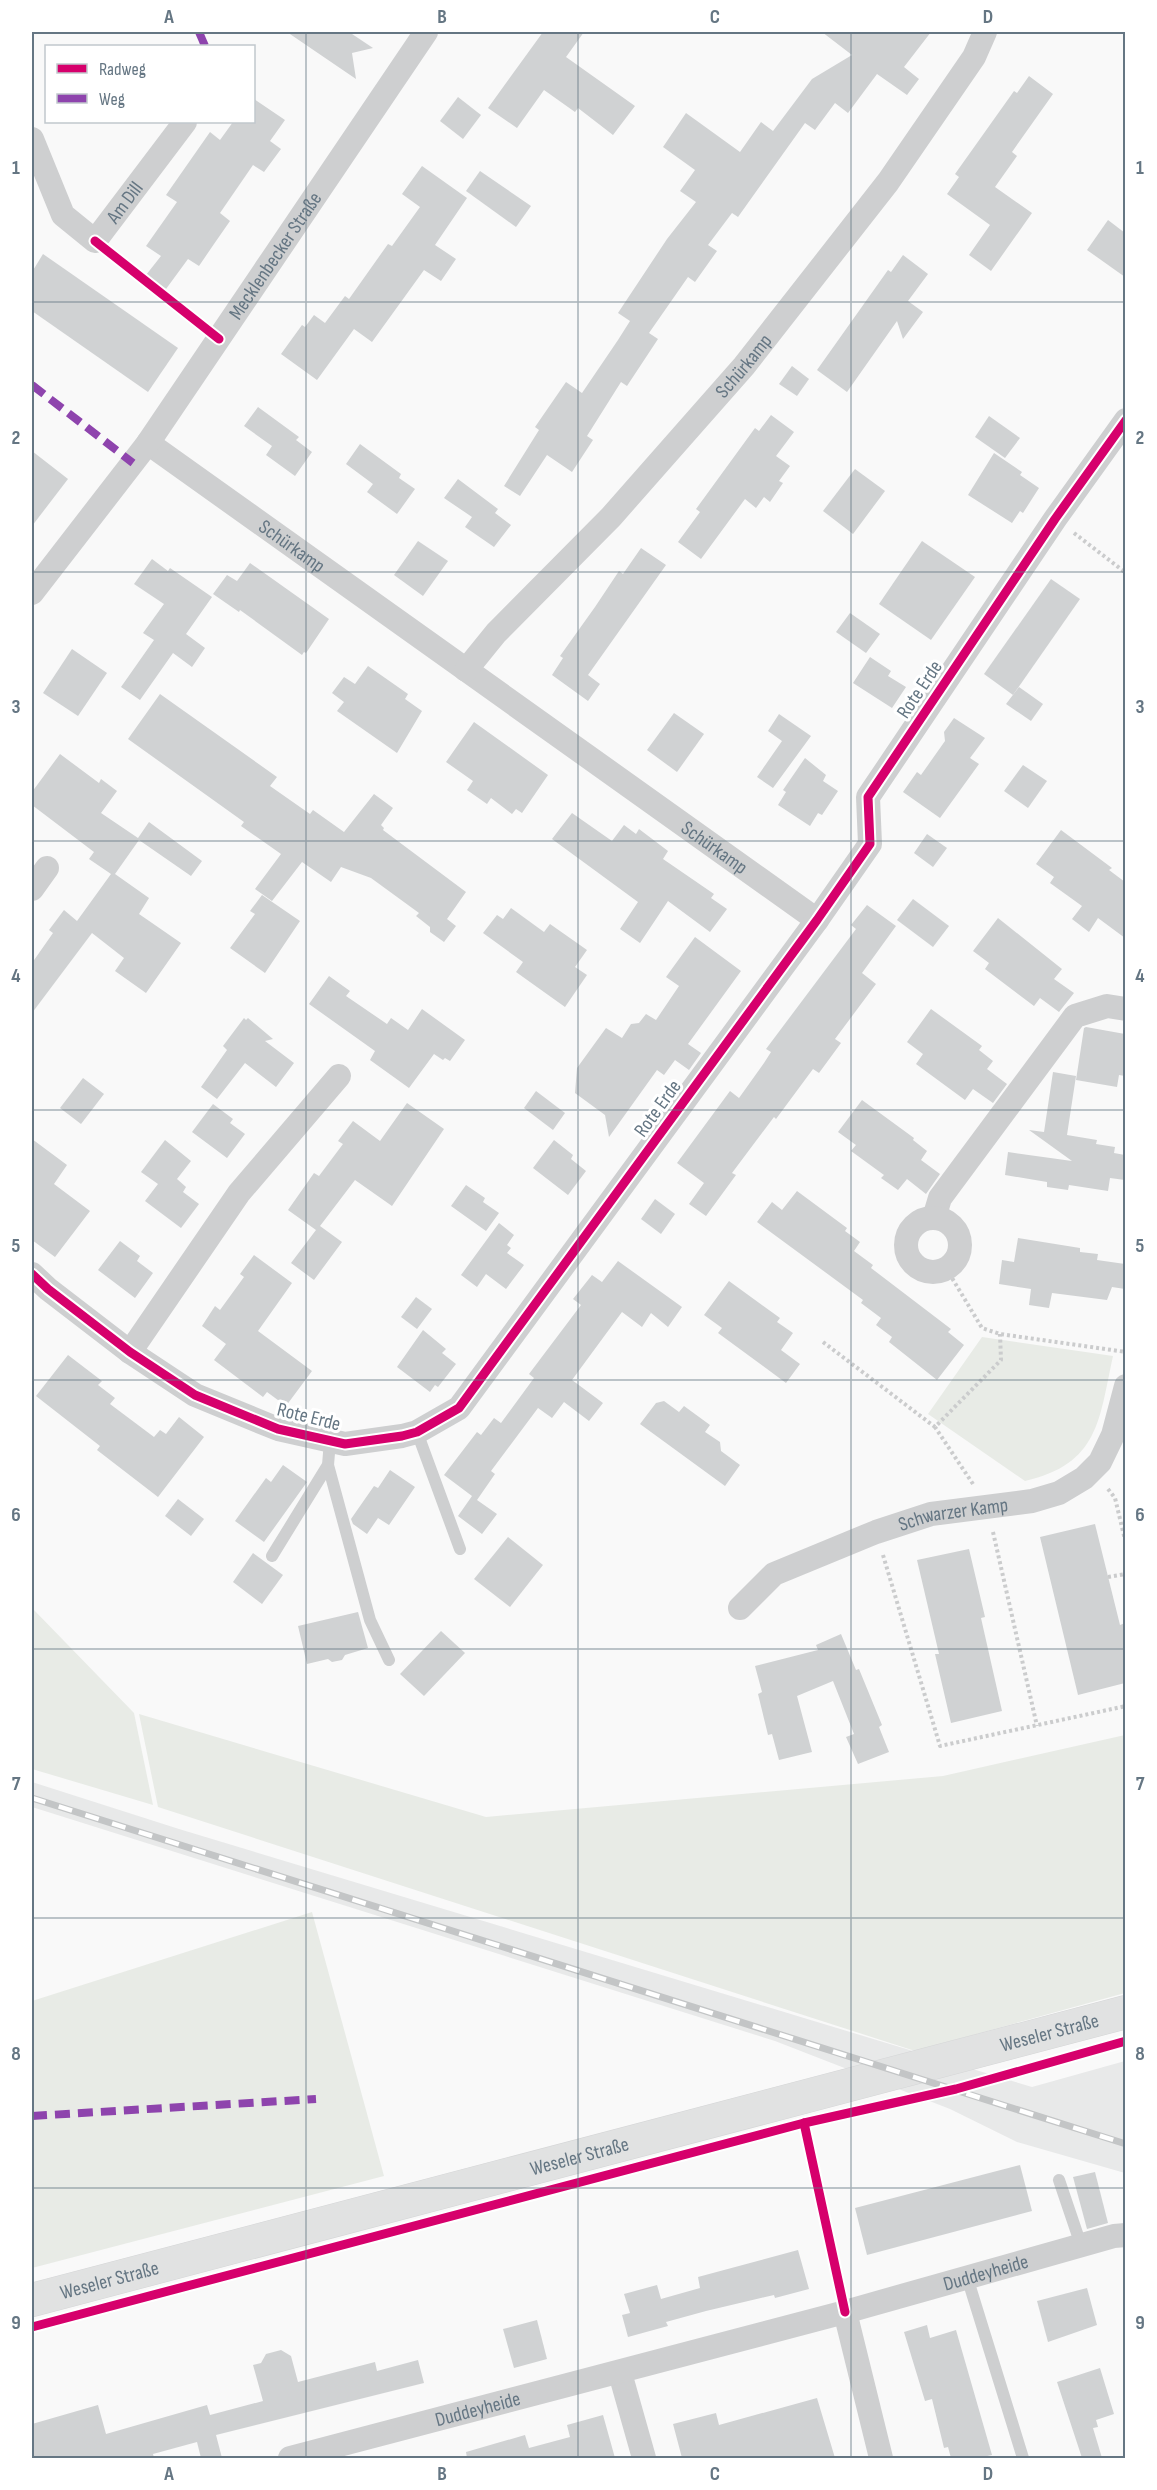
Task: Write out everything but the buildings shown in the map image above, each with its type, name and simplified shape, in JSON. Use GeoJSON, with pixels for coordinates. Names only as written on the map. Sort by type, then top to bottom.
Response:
{"type":"FeatureCollection","features":[{"type":"Feature","properties":{"kind":"main road","name":"Weseler Straße"},"geometry":{"type":"LineString","coordinates":[[32,2300],[1125,2012]]}},
{"type":"Feature","properties":{"kind":"street","name":"Mecklenbecker Straße"},"geometry":{"type":"LineString","coordinates":[[33,588],[148,443],[426,32]]}},
{"type":"Feature","properties":{"kind":"street","name":"Schürkamp"},"geometry":{"type":"LineString","coordinates":[[466,670],[496,633],[611,517],[744,366],[888,182],[974,57],[985,32]]}},
{"type":"Feature","properties":{"kind":"street","name":"Am Dill"},"geometry":{"type":"LineString","coordinates":[[32,139],[63,215],[94,241],[184,123]]}},
{"type":"Feature","properties":{"kind":"street","name":"Rote Erde"},"geometry":{"type":"LineString","coordinates":[[32,1274],[130,1352],[195,1395],[278,1430],[345,1444],[402,1437],[417,1432],[459,1408],[818,920],[870,844],[868,797],[1055,519],[1125,420]]}},
{"type":"Feature","properties":{"kind":"street","name":"Schürkamp"},"geometry":{"type":"LineString","coordinates":[[148,443],[818,920]]}},
{"type":"Feature","properties":{"kind":"street"},"geometry":{"type":"LineString","coordinates":[[32,888],[47,868]]}},
{"type":"Feature","properties":{"kind":"street"},"geometry":{"type":"LineString","coordinates":[[934,1218],[940,1198],[1075,1016],[1107,1006],[1125,1009]]}},
{"type":"Feature","properties":{"kind":"street"},"geometry":{"type":"LineString","coordinates":[[130,1352],[239,1193],[339,1076]]}},
{"type":"Feature","properties":{"kind":"street"},"geometry":{"type":"LineString","coordinates":[[934,1218],[944,1220],[958,1234],[960,1243],[958,1253],[954,1262],[946,1268],[938,1271],[922,1270],[915,1265],[906,1251],[910,1229],[921,1221],[934,1218]]}},
{"type":"Feature","properties":{"kind":"street","name":"Schwarzer Kamp"},"geometry":{"type":"LineString","coordinates":[[740,1608],[774,1574],[876,1532],[931,1514],[1032,1501],[1059,1493],[1084,1478],[1100,1462],[1113,1436],[1125,1386]]}},
{"type":"Feature","properties":{"kind":"street","name":"Duddeyheide"},"geometry":{"type":"LineString","coordinates":[[290,2458],[335,2452],[845,2312],[1114,2235],[1125,2235]]}},
{"type":"Feature","properties":{"kind":"street"},"geometry":{"type":"LineString","coordinates":[[845,2312],[881,2458]]}},
{"type":"Feature","properties":{"kind":"street"},"geometry":{"type":"LineString","coordinates":[[620,2373],[644,2458]]}},
{"type":"Feature","properties":{"kind":"lane"},"geometry":{"type":"LineString","coordinates":[[417,1432],[460,1549]]}},
{"type":"Feature","properties":{"kind":"lane"},"geometry":{"type":"LineString","coordinates":[[330,1441],[328,1465],[370,1620],[389,1660]]}},
{"type":"Feature","properties":{"kind":"lane"},"geometry":{"type":"LineString","coordinates":[[272,1556],[328,1465]]}},
{"type":"Feature","properties":{"kind":"lane"},"geometry":{"type":"LineString","coordinates":[[1059,2180],[1081,2245]]}},
{"type":"Feature","properties":{"kind":"lane"},"geometry":{"type":"LineString","coordinates":[[967,2277],[1023,2458]]}},
{"type":"Feature","properties":{"kind":"path"},"geometry":{"type":"LineString","coordinates":[[1055,519],[1125,573]]}},
{"type":"Feature","properties":{"kind":"path"},"geometry":{"type":"LineString","coordinates":[[946,1268],[982,1328],[1000,1334],[1125,1352]]}},
{"type":"Feature","properties":{"kind":"path"},"geometry":{"type":"LineString","coordinates":[[935,1426],[1001,1360],[1000,1334]]}},
{"type":"Feature","properties":{"kind":"path"},"geometry":{"type":"LineString","coordinates":[[823,1342],[935,1426],[987,1506],[1037,1726]]}},
{"type":"Feature","properties":{"kind":"path"},"geometry":{"type":"LineString","coordinates":[[1093,1469],[1115,1498],[1125,1544]]}},
{"type":"Feature","properties":{"kind":"path"},"geometry":{"type":"LineString","coordinates":[[876,1532],[940,1746],[1125,1706]]}},
{"type":"Feature","properties":{"kind":"path"},"geometry":{"type":"LineString","coordinates":[[1108,1577],[1125,1574]]}},
{"type":"Feature","properties":{"kind":"shaded area"},"geometry":{"type":"Polygon","coordinates":[[[982,1337],[1113,1356],[1104,1400],[1092,1436],[1082,1451],[1068,1463],[1049,1473],[1025,1481],[928,1414],[982,1337]]]}},
{"type":"Feature","properties":{"kind":"shaded area"},"geometry":{"type":"Polygon","coordinates":[[[32,1608],[134,1713],[153,1805],[32,1769],[32,1608]]]}},
{"type":"Feature","properties":{"kind":"shaded area"},"geometry":{"type":"Polygon","coordinates":[[[139,1714],[486,1817],[943,1776],[1125,1735],[1125,1993],[915,2051],[158,1807],[139,1714]]]}},
{"type":"Feature","properties":{"kind":"shaded area"},"geometry":{"type":"Polygon","coordinates":[[[32,1782],[179,1829],[1032,2087],[1125,2061],[1125,2173],[1017,2142],[950,2109],[775,2041],[32,1807],[32,1782]]]}},
{"type":"Feature","properties":{"kind":"shaded area"},"geometry":{"type":"Polygon","coordinates":[[[312,1912],[384,2176],[32,2268],[32,2001],[312,1912]]]}},
{"type":"Feature","properties":{"kind":"railway"},"geometry":{"type":"LineString","coordinates":[[32,1798],[1126,2144]]}},
{"type":"Feature","properties":{"kind":"marked path"},"geometry":{"type":"LineString","coordinates":[[199,32],[205,45]]}},
{"type":"Feature","properties":{"kind":"marked path"},"geometry":{"type":"LineString","coordinates":[[32,385],[133,463]]}},
{"type":"Feature","properties":{"kind":"marked path"},"geometry":{"type":"LineString","coordinates":[[32,2116],[316,2099]]}},
{"type":"Feature","properties":{"kind":"cycle path"},"geometry":{"type":"LineString","coordinates":[[95,241],[219,339]]}},
{"type":"Feature","properties":{"kind":"cycle path"},"geometry":{"type":"LineString","coordinates":[[32,1274],[130,1352],[195,1395],[278,1429],[345,1444],[417,1432],[459,1408],[817,920],[870,844],[868,797],[1055,519],[1126,420]]}},
{"type":"Feature","properties":{"kind":"cycle path"},"geometry":{"type":"LineString","coordinates":[[32,2327],[804,2123],[956,2089],[1126,2041]]}},
{"type":"Feature","properties":{"kind":"cycle path"},"geometry":{"type":"LineString","coordinates":[[804,2123],[845,2312]]}}]}
